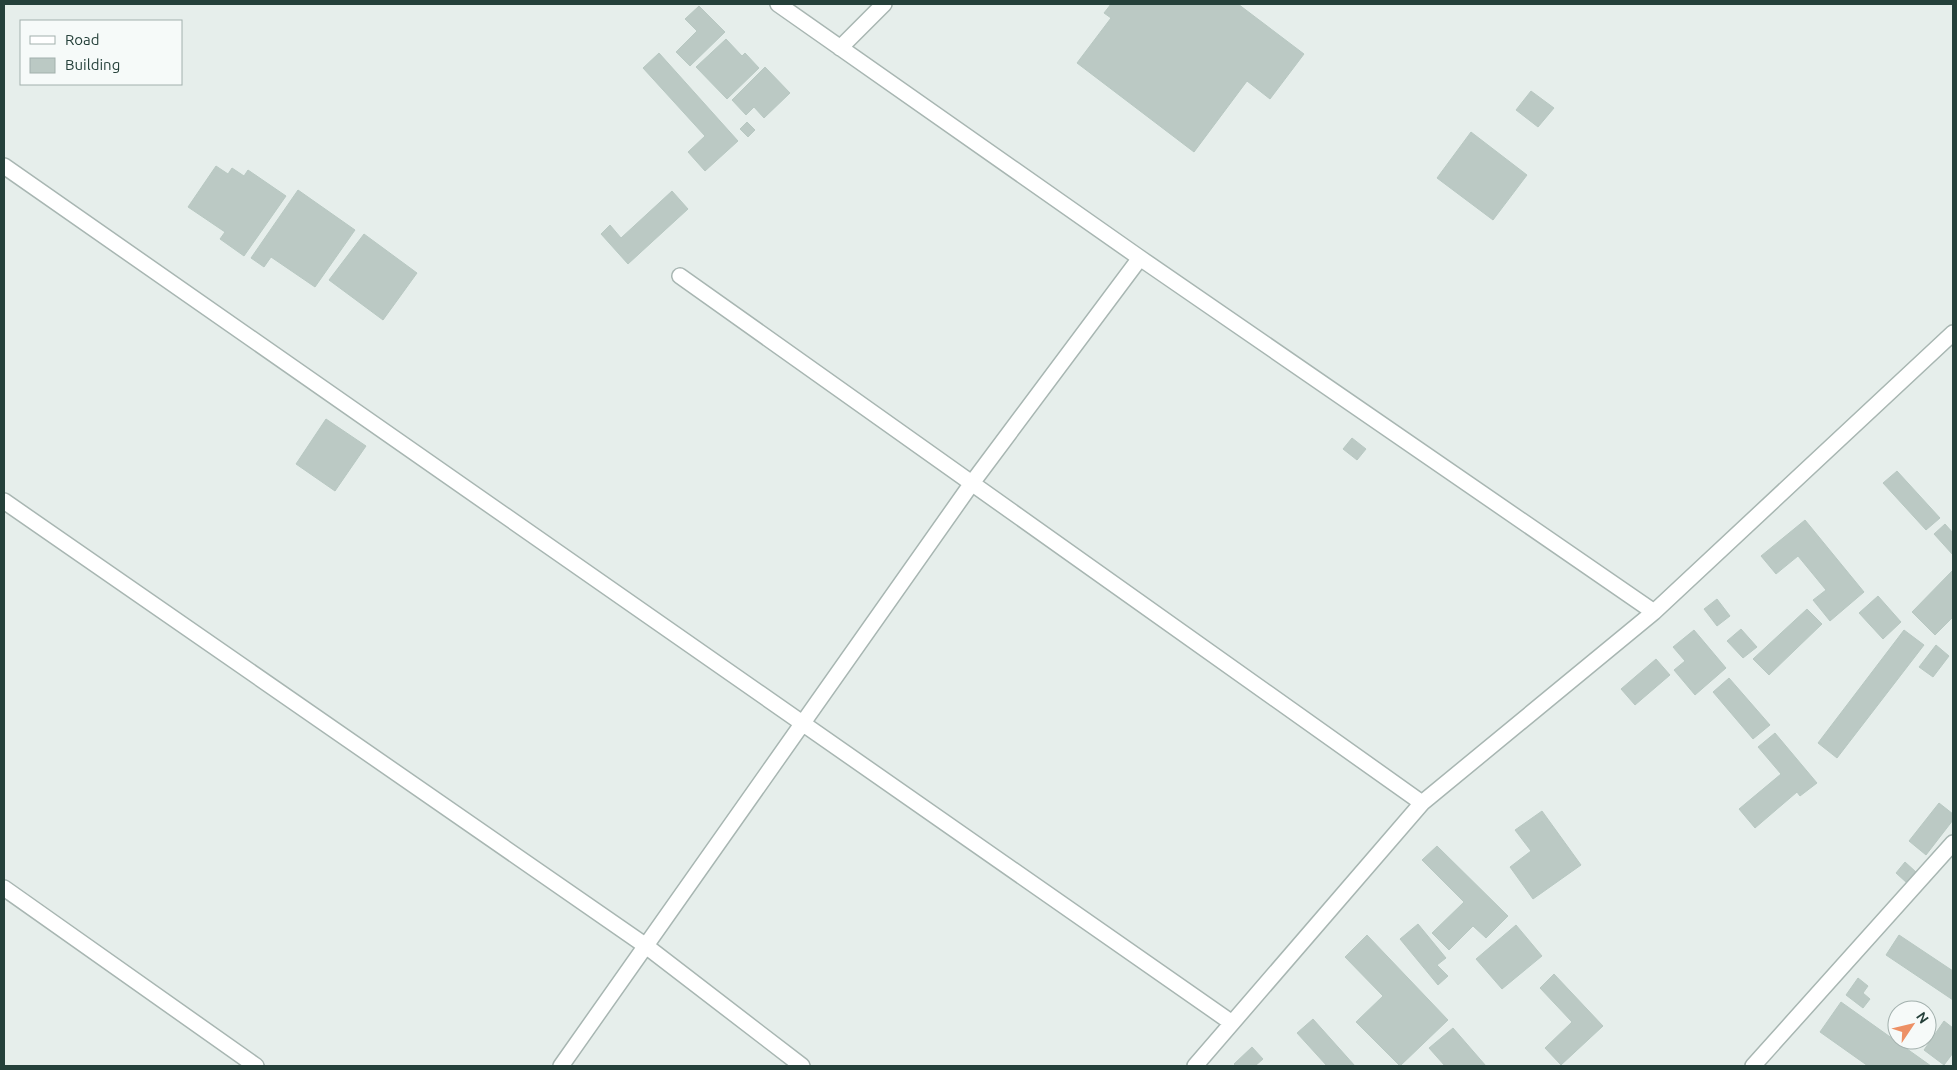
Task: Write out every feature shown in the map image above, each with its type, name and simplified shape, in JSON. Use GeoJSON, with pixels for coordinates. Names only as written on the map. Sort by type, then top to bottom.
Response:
{"type":"FeatureCollection","features":[{"type":"Feature","properties":{"kind":"street"},"geometry":{"type":"LineString","coordinates":[[778,4],[1140,258],[1654,612]]}},
{"type":"Feature","properties":{"kind":"street"},"geometry":{"type":"LineString","coordinates":[[840,48],[884,4]]}},
{"type":"Feature","properties":{"kind":"street"},"geometry":{"type":"LineString","coordinates":[[4,166],[1232,1023]]}},
{"type":"Feature","properties":{"kind":"street"},"geometry":{"type":"LineString","coordinates":[[561,1066],[972,483],[1140,258]]}},
{"type":"Feature","properties":{"kind":"street"},"geometry":{"type":"LineString","coordinates":[[680,276],[1422,802]]}},
{"type":"Feature","properties":{"kind":"street"},"geometry":{"type":"LineString","coordinates":[[1195,1066],[1422,802],[1654,612],[1953,333]]}},
{"type":"Feature","properties":{"kind":"street"},"geometry":{"type":"LineString","coordinates":[[4,501],[646,946],[802,1066]]}},
{"type":"Feature","properties":{"kind":"street"},"geometry":{"type":"LineString","coordinates":[[1754,1066],[1953,843]]}},
{"type":"Feature","properties":{"kind":"street"},"geometry":{"type":"LineString","coordinates":[[4,888],[256,1066]]}},
{"type":"Feature","properties":{"kind":"building"},"geometry":{"type":"Polygon","coordinates":[[[1111,4],[1238,4],[1304,54],[1270,99],[1247,81],[1194,152],[1077,63],[1111,18],[1104,13],[1111,4]]]}},
{"type":"Feature","properties":{"kind":"building"},"geometry":{"type":"Polygon","coordinates":[[[699,6],[725,32],[690,66],[676,52],[697,31],[685,19],[699,6]]]}},
{"type":"Feature","properties":{"kind":"building"},"geometry":{"type":"Polygon","coordinates":[[[726,39],[742,56],[745,53],[759,68],[727,99],[696,67],[726,39]]]}},
{"type":"Feature","properties":{"kind":"building"},"geometry":{"type":"Polygon","coordinates":[[[659,53],[738,141],[705,171],[688,152],[705,136],[643,68],[659,53]]]}},
{"type":"Feature","properties":{"kind":"building"},"geometry":{"type":"Polygon","coordinates":[[[765,67],[790,93],[764,118],[754,107],[746,115],[732,100],[765,67]]]}},
{"type":"Feature","properties":{"kind":"building"},"geometry":{"type":"Polygon","coordinates":[[[1531,91],[1554,108],[1538,127],[1516,110],[1531,91]]]}},
{"type":"Feature","properties":{"kind":"building"},"geometry":{"type":"Polygon","coordinates":[[[747,122],[755,130],[748,137],[740,129],[747,122]]]}},
{"type":"Feature","properties":{"kind":"building"},"geometry":{"type":"Polygon","coordinates":[[[1471,132],[1527,175],[1493,220],[1437,178],[1471,132]]]}},
{"type":"Feature","properties":{"kind":"building"},"geometry":{"type":"Polygon","coordinates":[[[216,166],[228,174],[232,168],[244,176],[248,170],[286,196],[244,256],[220,239],[225,232],[188,207],[216,166]]]}},
{"type":"Feature","properties":{"kind":"building"},"geometry":{"type":"Polygon","coordinates":[[[298,190],[355,230],[315,287],[271,257],[264,267],[251,258],[298,190]]]}},
{"type":"Feature","properties":{"kind":"building"},"geometry":{"type":"Polygon","coordinates":[[[672,191],[688,209],[628,264],[601,234],[610,225],[621,238],[672,191]]]}},
{"type":"Feature","properties":{"kind":"building"},"geometry":{"type":"Polygon","coordinates":[[[364,234],[417,273],[383,320],[329,280],[364,234]]]}},
{"type":"Feature","properties":{"kind":"building"},"geometry":{"type":"Polygon","coordinates":[[[326,419],[366,446],[335,491],[296,464],[326,419]]]}},
{"type":"Feature","properties":{"kind":"building"},"geometry":{"type":"Polygon","coordinates":[[[1352,438],[1366,449],[1357,460],[1343,449],[1352,438]]]}},
{"type":"Feature","properties":{"kind":"building"},"geometry":{"type":"Polygon","coordinates":[[[1897,471],[1940,518],[1926,530],[1883,483],[1897,471]]]}},
{"type":"Feature","properties":{"kind":"building"},"geometry":{"type":"Polygon","coordinates":[[[1805,520],[1864,592],[1830,621],[1813,600],[1826,590],[1798,556],[1776,574],[1761,556],[1805,520]]]}},
{"type":"Feature","properties":{"kind":"building"},"geometry":{"type":"Polygon","coordinates":[[[1945,524],[1953,533],[1953,555],[1934,534],[1945,524]]]}},
{"type":"Feature","properties":{"kind":"building"},"geometry":{"type":"Polygon","coordinates":[[[1953,570],[1953,617],[1935,635],[1912,612],[1953,570]]]}},
{"type":"Feature","properties":{"kind":"building"},"geometry":{"type":"Polygon","coordinates":[[[1878,596],[1901,622],[1883,639],[1859,613],[1878,596]]]}},
{"type":"Feature","properties":{"kind":"building"},"geometry":{"type":"Polygon","coordinates":[[[1717,599],[1730,616],[1717,626],[1704,609],[1717,599]]]}},
{"type":"Feature","properties":{"kind":"building"},"geometry":{"type":"Polygon","coordinates":[[[1807,609],[1822,624],[1769,675],[1753,659],[1807,609]]]}},
{"type":"Feature","properties":{"kind":"building"},"geometry":{"type":"Polygon","coordinates":[[[1741,629],[1757,647],[1743,658],[1727,641],[1741,629]]]}},
{"type":"Feature","properties":{"kind":"building"},"geometry":{"type":"Polygon","coordinates":[[[1694,630],[1726,668],[1695,695],[1674,670],[1685,661],[1673,647],[1694,630]]]}},
{"type":"Feature","properties":{"kind":"building"},"geometry":{"type":"Polygon","coordinates":[[[1904,630],[1924,645],[1837,758],[1818,743],[1904,630]]]}},
{"type":"Feature","properties":{"kind":"building"},"geometry":{"type":"Polygon","coordinates":[[[1936,645],[1949,656],[1933,677],[1919,667],[1936,645]]]}},
{"type":"Feature","properties":{"kind":"building"},"geometry":{"type":"Polygon","coordinates":[[[1656,659],[1670,675],[1635,705],[1621,689],[1656,659]]]}},
{"type":"Feature","properties":{"kind":"building"},"geometry":{"type":"Polygon","coordinates":[[[1729,678],[1770,725],[1753,739],[1713,692],[1729,678]]]}},
{"type":"Feature","properties":{"kind":"building"},"geometry":{"type":"Polygon","coordinates":[[[1775,733],[1817,783],[1800,796],[1797,792],[1755,828],[1739,809],[1781,774],[1758,747],[1775,733]]]}},
{"type":"Feature","properties":{"kind":"building"},"geometry":{"type":"Polygon","coordinates":[[[1939,803],[1953,814],[1953,820],[1926,855],[1909,841],[1939,803]]]}},
{"type":"Feature","properties":{"kind":"building"},"geometry":{"type":"Polygon","coordinates":[[[1542,811],[1581,865],[1533,899],[1510,867],[1531,851],[1515,830],[1542,811]]]}},
{"type":"Feature","properties":{"kind":"building"},"geometry":{"type":"Polygon","coordinates":[[[1437,846],[1508,916],[1486,938],[1473,926],[1449,950],[1432,933],[1464,902],[1422,860],[1437,846]]]}},
{"type":"Feature","properties":{"kind":"building"},"geometry":{"type":"Polygon","coordinates":[[[1905,862],[1916,872],[1907,883],[1896,873],[1905,862]]]}},
{"type":"Feature","properties":{"kind":"building"},"geometry":{"type":"Polygon","coordinates":[[[1418,924],[1446,958],[1437,965],[1448,976],[1438,985],[1400,939],[1418,924]]]}},
{"type":"Feature","properties":{"kind":"building"},"geometry":{"type":"Polygon","coordinates":[[[1516,925],[1542,956],[1502,989],[1476,959],[1516,925]]]}},
{"type":"Feature","properties":{"kind":"building"},"geometry":{"type":"Polygon","coordinates":[[[1367,935],[1448,1020],[1400,1066],[1356,1022],[1383,996],[1345,957],[1367,935]]]}},
{"type":"Feature","properties":{"kind":"building"},"geometry":{"type":"Polygon","coordinates":[[[1899,935],[1953,971],[1953,1000],[1886,955],[1899,935]]]}},
{"type":"Feature","properties":{"kind":"building"},"geometry":{"type":"Polygon","coordinates":[[[1554,974],[1603,1026],[1561,1065],[1545,1048],[1572,1022],[1540,988],[1554,974]]]}},
{"type":"Feature","properties":{"kind":"building"},"geometry":{"type":"Polygon","coordinates":[[[1858,978],[1868,986],[1863,993],[1870,999],[1863,1008],[1846,995],[1858,978]]]}},
{"type":"Feature","properties":{"kind":"building"},"geometry":{"type":"Polygon","coordinates":[[[1841,1002],[1887,1035],[1887,1050],[1908,1050],[1931,1066],[1868,1066],[1820,1032],[1841,1002]]]}},
{"type":"Feature","properties":{"kind":"building"},"geometry":{"type":"Polygon","coordinates":[[[1313,1019],[1355,1066],[1327,1066],[1297,1033],[1313,1019]]]}},
{"type":"Feature","properties":{"kind":"building"},"geometry":{"type":"Polygon","coordinates":[[[1944,1021],[1953,1028],[1953,1053],[1944,1065],[1924,1050],[1937,1050],[1937,1031],[1944,1021]]]}},
{"type":"Feature","properties":{"kind":"building"},"geometry":{"type":"Polygon","coordinates":[[[1453,1028],[1486,1066],[1445,1066],[1429,1048],[1453,1028]]]}},
{"type":"Feature","properties":{"kind":"building"},"geometry":{"type":"Polygon","coordinates":[[[1252,1047],[1263,1059],[1255,1066],[1236,1066],[1234,1064],[1252,1047]]]}}]}
